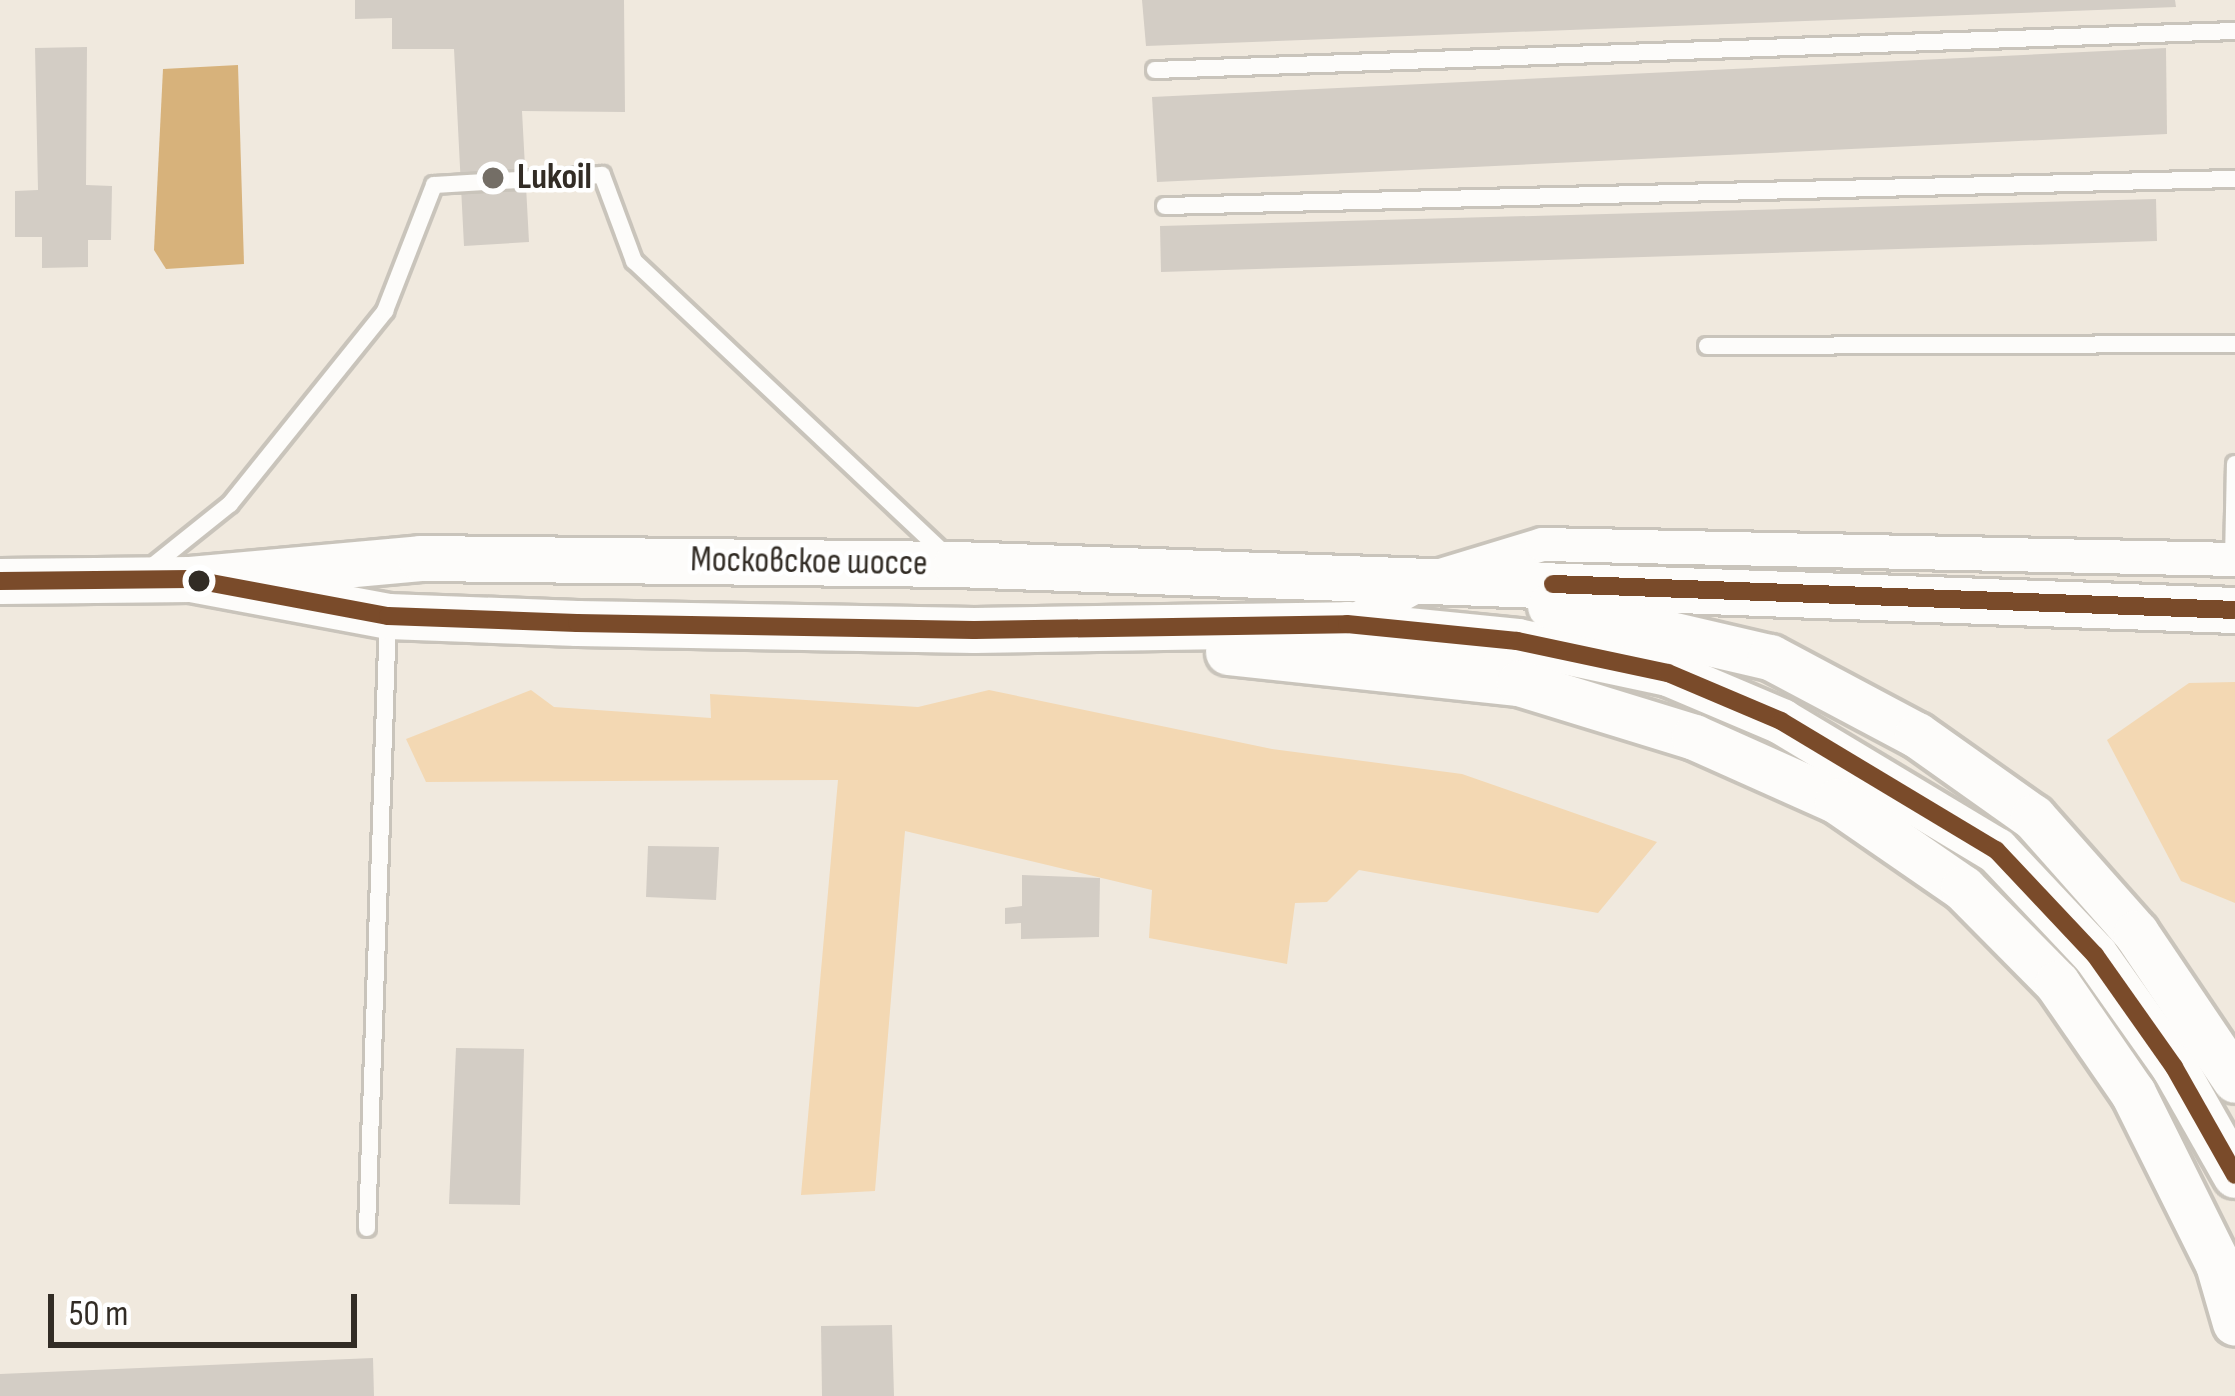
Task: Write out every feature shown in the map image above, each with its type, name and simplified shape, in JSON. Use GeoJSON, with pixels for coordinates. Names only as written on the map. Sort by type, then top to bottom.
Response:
{"type":"FeatureCollection","features":[{"type":"Feature","properties":{"kind":"main road","name":"Московское шоссе"},"geometry":{"type":"LineString","coordinates":[[0,581],[190,579],[420,558],[956,564],[1430,578]]}},
{"type":"Feature","properties":{"kind":"main road"},"geometry":{"type":"LineString","coordinates":[[1430,578],[1856,601],[2235,610]]}},
{"type":"Feature","properties":{"kind":"main road"},"geometry":{"type":"LineString","coordinates":[[1430,578],[1770,656],[1917,735],[2033,818],[2136,933],[2235,1080]]}},
{"type":"Feature","properties":{"kind":"main road","name":"Московское шоссе"},"geometry":{"type":"LineString","coordinates":[[190,579],[388,616],[974,630],[1347,624],[1516,641],[1668,673],[1781,721],[1996,850],[2095,955],[2174,1067],[2235,1175]]}},
{"type":"Feature","properties":{"kind":"main road"},"geometry":{"type":"LineString","coordinates":[[974,630],[1519,683],[1694,737],[1837,801],[1963,889],[2056,983],[2133,1093],[2218,1264],[2235,1323]]}},
{"type":"Feature","properties":{"kind":"street"},"geometry":{"type":"LineString","coordinates":[[1347,624],[1430,578],[1542,544],[2234,559]]}},
{"type":"Feature","properties":{"kind":"lane"},"geometry":{"type":"LineString","coordinates":[[1155,70],[2235,31]]}},
{"type":"Feature","properties":{"kind":"lane"},"geometry":{"type":"LineString","coordinates":[[137,579],[230,504],[385,310],[434,185],[602,175],[634,261],[956,564]]}},
{"type":"Feature","properties":{"kind":"lane"},"geometry":{"type":"LineString","coordinates":[[1165,206],[2235,179]]}},
{"type":"Feature","properties":{"kind":"lane"},"geometry":{"type":"LineString","coordinates":[[1706,346],[2235,344]]}},
{"type":"Feature","properties":{"kind":"lane"},"geometry":{"type":"LineString","coordinates":[[2234,559],[2235,464]]}},
{"type":"Feature","properties":{"kind":"lane"},"geometry":{"type":"LineString","coordinates":[[367,1228],[388,616]]}},
{"type":"Feature","properties":{"kind":"shaded area"},"geometry":{"type":"Polygon","coordinates":[[[238,65],[244,264],[166,269],[154,250],[163,69],[238,65]]]}},
{"type":"Feature","properties":{"kind":"shaded area"},"geometry":{"type":"Polygon","coordinates":[[[2235,682],[2235,903],[2181,881],[2107,740],[2189,683],[2235,682]]]}},
{"type":"Feature","properties":{"kind":"shaded area"},"geometry":{"type":"Polygon","coordinates":[[[531,690],[554,707],[711,718],[710,694],[918,707],[989,690],[1272,749],[1462,774],[1657,842],[1598,913],[1359,870],[1327,902],[1295,903],[1287,964],[1149,938],[1152,890],[905,831],[875,1191],[801,1195],[838,780],[426,782],[406,739],[531,690]]]}},
{"type":"Feature","properties":{"kind":"building"},"geometry":{"type":"Polygon","coordinates":[[[355,0],[624,0],[625,112],[522,111],[529,242],[464,246],[454,49],[392,49],[392,18],[355,19],[355,0]]]}},
{"type":"Feature","properties":{"kind":"building"},"geometry":{"type":"Polygon","coordinates":[[[1142,0],[2175,0],[2176,7],[1146,46],[1142,0]]]}},
{"type":"Feature","properties":{"kind":"building"},"geometry":{"type":"Polygon","coordinates":[[[87,47],[86,185],[112,186],[111,240],[88,240],[88,267],[42,268],[42,237],[15,237],[15,191],[38,190],[35,48],[87,47]]]}},
{"type":"Feature","properties":{"kind":"building"},"geometry":{"type":"Polygon","coordinates":[[[2166,48],[2167,134],[1157,182],[1152,97],[2166,48]]]}},
{"type":"Feature","properties":{"kind":"building"},"geometry":{"type":"Polygon","coordinates":[[[2156,199],[2157,241],[1161,272],[1160,226],[2156,199]]]}},
{"type":"Feature","properties":{"kind":"building"},"geometry":{"type":"Polygon","coordinates":[[[648,846],[719,847],[716,900],[646,897],[648,846]]]}},
{"type":"Feature","properties":{"kind":"building"},"geometry":{"type":"Polygon","coordinates":[[[1022,875],[1100,878],[1099,937],[1021,939],[1021,923],[1005,924],[1005,908],[1022,906],[1022,875]]]}},
{"type":"Feature","properties":{"kind":"building"},"geometry":{"type":"Polygon","coordinates":[[[456,1048],[524,1049],[520,1205],[449,1204],[456,1048]]]}},
{"type":"Feature","properties":{"kind":"building"},"geometry":{"type":"Polygon","coordinates":[[[892,1325],[894,1396],[822,1396],[821,1326],[892,1325]]]}},
{"type":"Feature","properties":{"kind":"building"},"geometry":{"type":"Polygon","coordinates":[[[373,1358],[374,1396],[0,1396],[0,1374],[373,1358]]]}},
{"type":"Feature","properties":{"kind":"transit line"},"geometry":{"type":"LineString","coordinates":[[0,581],[190,579],[388,616],[577,623],[974,630],[1347,624],[1517,641],[1668,673],[1781,721],[1996,850],[2095,955],[2174,1067],[2235,1175]]}},
{"type":"Feature","properties":{"kind":"transit line"},"geometry":{"type":"LineString","coordinates":[[1553,584],[2235,610]]}},
{"type":"Feature","properties":{"kind":"place","name":"Lukoil"},"geometry":{"type":"Point","coordinates":[493,178]}}]}
